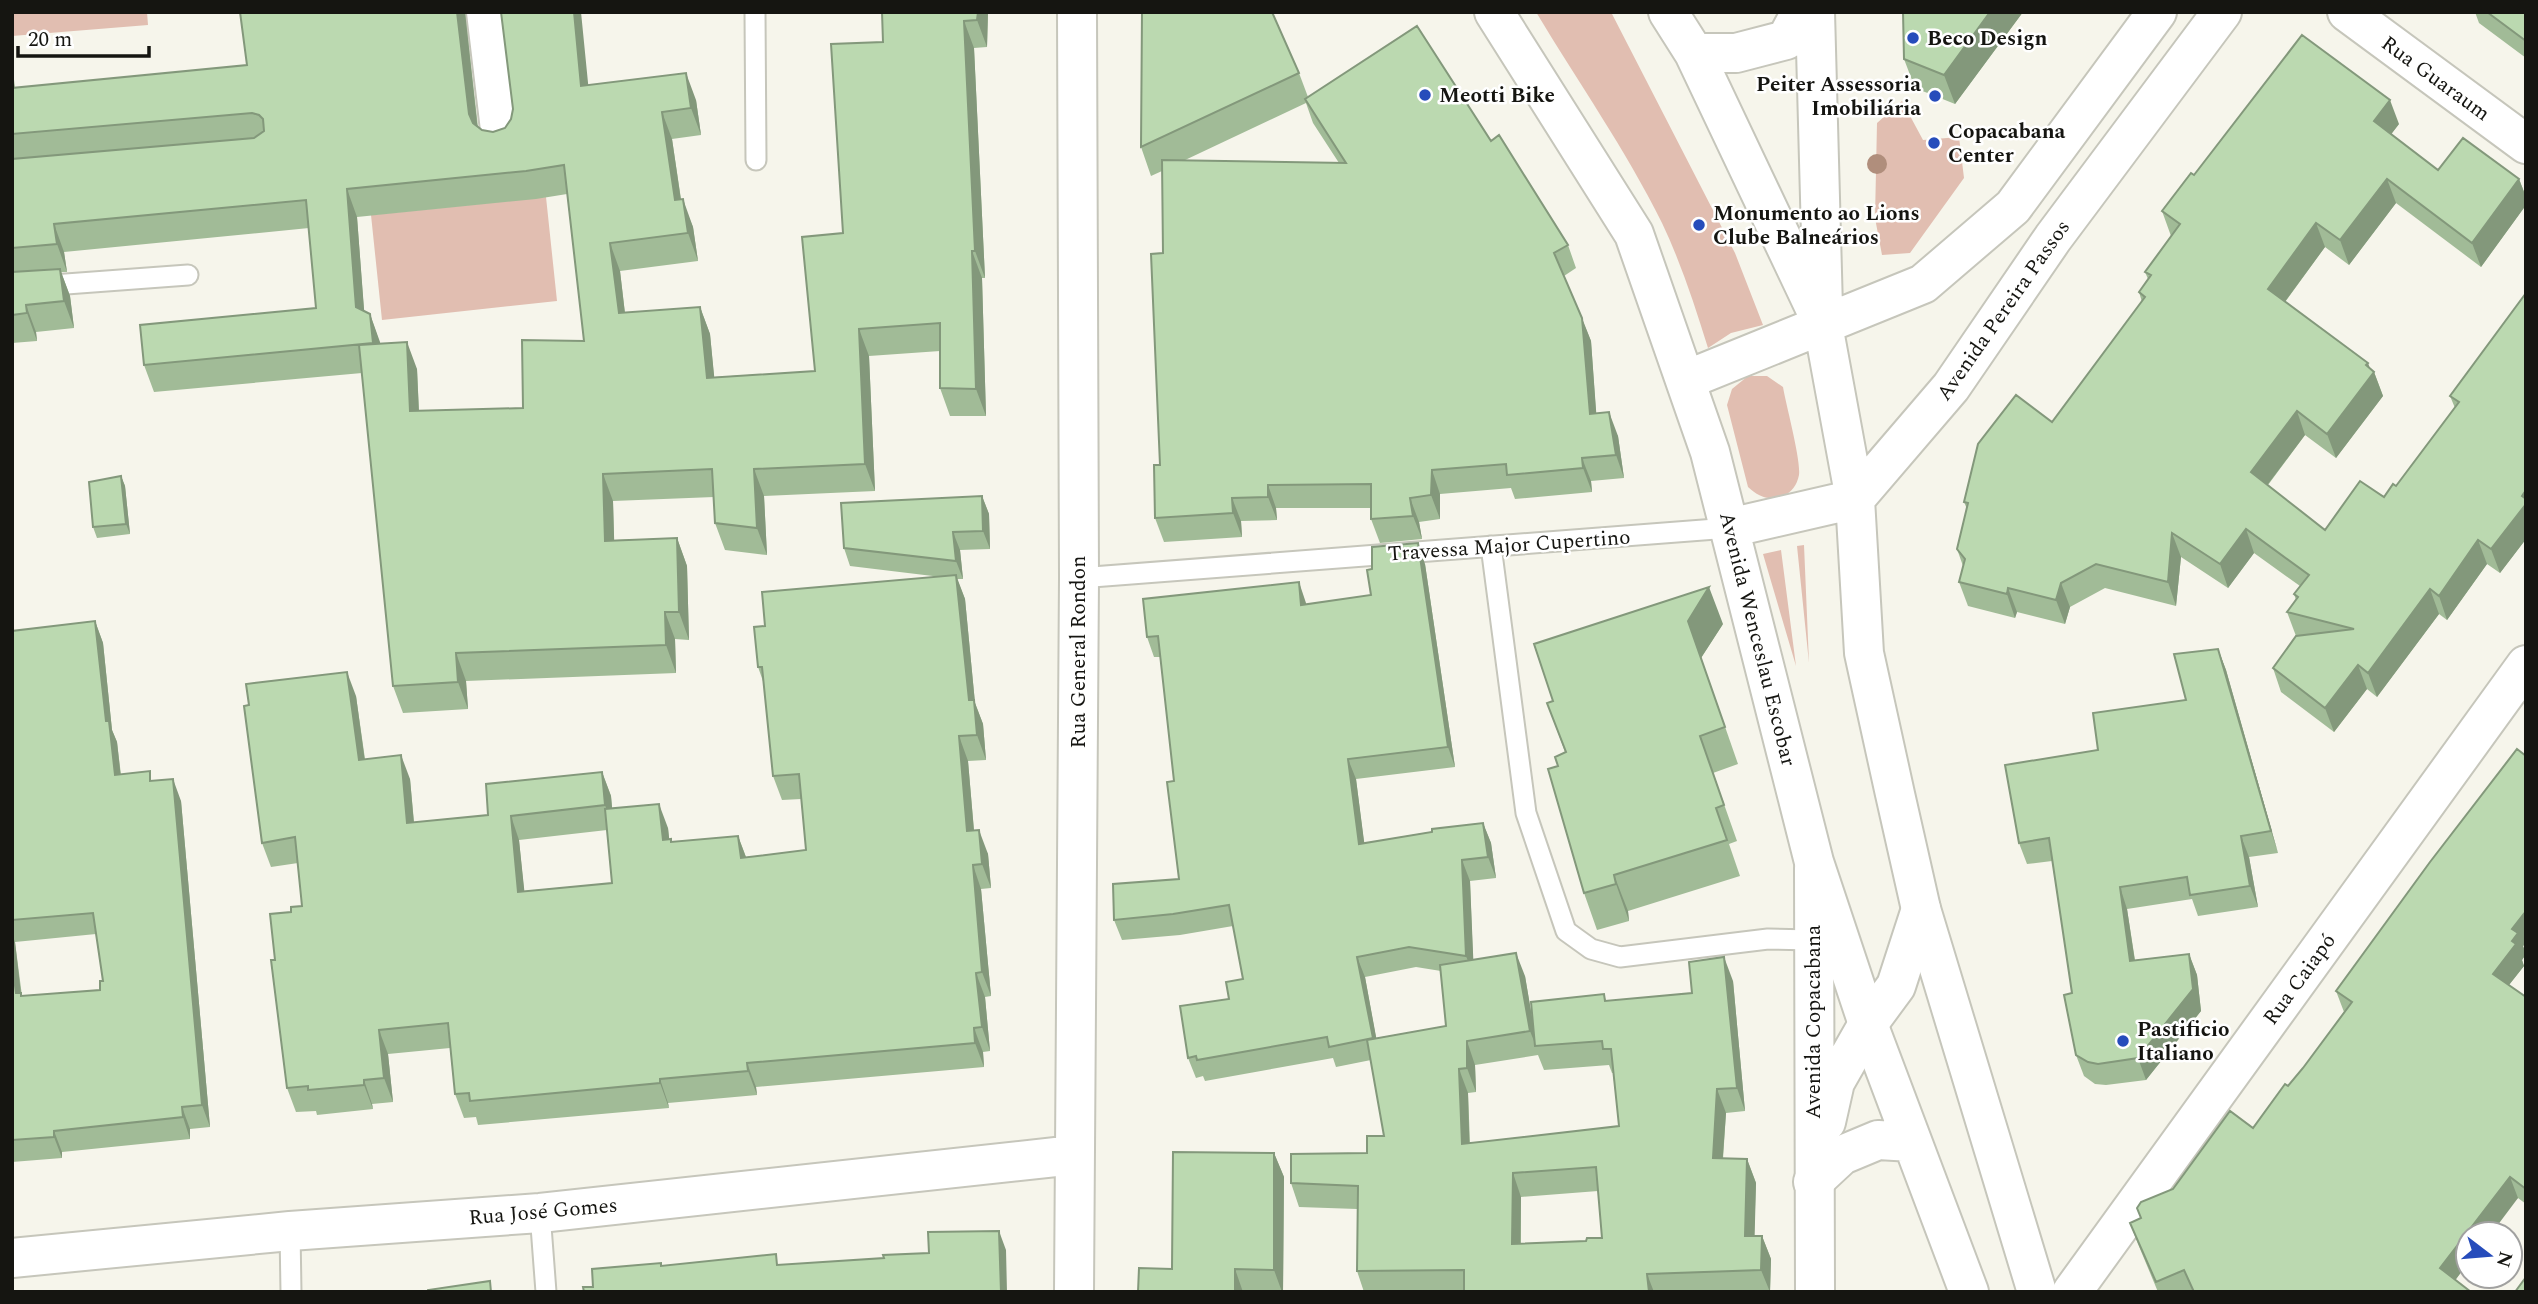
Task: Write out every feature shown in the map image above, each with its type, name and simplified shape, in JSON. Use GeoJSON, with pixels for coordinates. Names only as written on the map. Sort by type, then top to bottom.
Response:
{"type":"FeatureCollection","features":[{"type":"Feature","properties":{"kind":"street"},"geometry":{"type":"LineString","coordinates":[[486,12],[501,138]]}},
{"type":"Feature","properties":{"kind":"street","name":"Rua General Rondon"},"geometry":{"type":"LineString","coordinates":[[1074,1292],[1079,578],[1077,12]]}},
{"type":"Feature","properties":{"kind":"street","name":"Avenida Wenceslau Escobar"},"geometry":{"type":"LineString","coordinates":[[1494,12],[1634,234],[1710,452],[1814,862],[1868,1024],[1969,1292]]}},
{"type":"Feature","properties":{"kind":"street"},"geometry":{"type":"LineString","coordinates":[[1668,12],[1694,52],[1823,325]]}},
{"type":"Feature","properties":{"kind":"street"},"geometry":{"type":"LineString","coordinates":[[1694,52],[1736,53],[1786,40],[1801,12]]}},
{"type":"Feature","properties":{"kind":"street"},"geometry":{"type":"LineString","coordinates":[[1815,12],[1823,325],[1855,499],[1864,653],[1921,909],[2037,1292]]}},
{"type":"Feature","properties":{"kind":"street"},"geometry":{"type":"LineString","coordinates":[[1686,380],[1923,284],[2013,206],[2157,12]]}},
{"type":"Feature","properties":{"kind":"street","name":"Avenida Pereira Passos"},"geometry":{"type":"LineString","coordinates":[[1855,499],[1951,387],[2053,238],[2222,12]]}},
{"type":"Feature","properties":{"kind":"street","name":"Rua Guaraum"},"geometry":{"type":"LineString","coordinates":[[2347,12],[2526,144]]}},
{"type":"Feature","properties":{"kind":"street"},"geometry":{"type":"LineString","coordinates":[[2013,206],[2053,238]]}},
{"type":"Feature","properties":{"kind":"street"},"geometry":{"type":"LineString","coordinates":[[1729,528],[1855,499]]}},
{"type":"Feature","properties":{"kind":"street","name":"Rua Caiapó"},"geometry":{"type":"LineString","coordinates":[[2072,1292],[2526,665]]}},
{"type":"Feature","properties":{"kind":"street","name":"Avenida Copacabana"},"geometry":{"type":"LineString","coordinates":[[1814,862],[1815,1292]]}},
{"type":"Feature","properties":{"kind":"street","name":"Avenida Copacabana"},"geometry":{"type":"LineString","coordinates":[[1813,1182],[1835,1082],[1868,1024],[1896,986],[1921,909]]}},
{"type":"Feature","properties":{"kind":"street"},"geometry":{"type":"LineString","coordinates":[[1813,1182],[1842,1155],[1878,1140],[1912,1142]]}},
{"type":"Feature","properties":{"kind":"street","name":"Rua José Gomes"},"geometry":{"type":"LineString","coordinates":[[12,1258],[290,1231],[540,1213],[1074,1155]]}},
{"type":"Feature","properties":{"kind":"lane"},"geometry":{"type":"LineString","coordinates":[[755,12],[756,160]]}},
{"type":"Feature","properties":{"kind":"lane"},"geometry":{"type":"LineString","coordinates":[[12,288],[188,275]]}},
{"type":"Feature","properties":{"kind":"lane","name":"Travessa Major Cupertino"},"geometry":{"type":"LineString","coordinates":[[1079,578],[1729,528]]}},
{"type":"Feature","properties":{"kind":"lane"},"geometry":{"type":"LineString","coordinates":[[1491,546],[1526,813],[1566,931],[1591,949],[1620,957],[1768,939],[1813,940]]}},
{"type":"Feature","properties":{"kind":"lane"},"geometry":{"type":"LineString","coordinates":[[540,1213],[546,1292]]}},
{"type":"Feature","properties":{"kind":"lane"},"geometry":{"type":"LineString","coordinates":[[290,1231],[291,1292]]}},
{"type":"Feature","properties":{"kind":"shaded area"},"geometry":{"type":"Polygon","coordinates":[[[12,12],[147,12],[148,25],[12,36],[12,12]]]}},
{"type":"Feature","properties":{"kind":"shaded area"},"geometry":{"type":"Polygon","coordinates":[[[1536,12],[1611,12],[1735,253],[1763,325],[1731,333],[1708,348],[1693,301],[1662,223],[1617,143],[1536,12]]]}},
{"type":"Feature","properties":{"kind":"shaded area"},"geometry":{"type":"Polygon","coordinates":[[[1902,101],[1923,140],[1959,137],[1964,178],[1910,253],[1882,255],[1875,218],[1877,123],[1902,101]]]}},
{"type":"Feature","properties":{"kind":"shaded area"},"geometry":{"type":"Polygon","coordinates":[[[546,197],[557,301],[382,320],[371,215],[546,197]]]}},
{"type":"Feature","properties":{"kind":"shaded area"},"geometry":{"type":"Polygon","coordinates":[[[1748,376],[1767,376],[1783,387],[1796,445],[1799,475],[1791,490],[1778,497],[1764,497],[1748,487],[1727,405],[1732,389],[1748,376]]]}},
{"type":"Feature","properties":{"kind":"shaded area"},"geometry":{"type":"Polygon","coordinates":[[[1804,545],[1809,663],[1797,546],[1804,545]]]}},
{"type":"Feature","properties":{"kind":"shaded area"},"geometry":{"type":"Polygon","coordinates":[[[1781,550],[1796,666],[1763,554],[1781,550]]]}},
{"type":"Feature","properties":{"kind":"building"},"geometry":{"type":"Polygon","coordinates":[[[240,12],[457,12],[469,114],[473,123],[482,130],[493,132],[505,128],[513,109],[501,12],[574,12],[581,86],[686,73],[691,108],[662,112],[675,200],[683,199],[688,233],[610,243],[619,313],[700,307],[707,378],[815,371],[802,237],[843,233],[831,44],[883,42],[882,12],[978,12],[977,20],[964,21],[975,251],[972,251],[976,389],[940,388],[940,323],[859,329],[865,464],[754,469],[757,528],[715,523],[712,469],[603,474],[605,541],[677,538],[679,612],[665,612],[666,645],[456,653],[458,682],[393,686],[359,345],[407,342],[410,411],[523,408],[522,340],[584,341],[564,165],[347,189],[356,307],[370,314],[373,343],[144,365],[140,325],[316,308],[306,200],[54,224],[57,244],[12,248],[12,159],[254,138],[264,131],[263,119],[252,113],[12,134],[12,88],[247,65],[240,12]]]}},
{"type":"Feature","properties":{"kind":"building"},"geometry":{"type":"Polygon","coordinates":[[[1142,12],[1272,12],[1299,73],[1141,147],[1142,12]]]}},
{"type":"Feature","properties":{"kind":"building"},"geometry":{"type":"Polygon","coordinates":[[[1903,12],[1990,12],[1944,75],[1904,59],[1903,12]]]}},
{"type":"Feature","properties":{"kind":"building"},"geometry":{"type":"Polygon","coordinates":[[[2487,12],[2526,12],[2526,41],[2487,12]]]}},
{"type":"Feature","properties":{"kind":"building"},"geometry":{"type":"Polygon","coordinates":[[[1417,26],[1491,141],[1499,135],[1568,245],[1554,253],[1582,318],[1590,414],[1609,412],[1616,455],[1582,458],[1583,468],[1507,475],[1506,464],[1432,470],[1431,495],[1410,498],[1413,516],[1371,519],[1371,484],[1268,485],[1268,497],[1232,498],[1233,513],[1155,518],[1154,465],[1160,465],[1151,254],[1163,253],[1162,160],[1346,163],[1305,99],[1417,26]]]}},
{"type":"Feature","properties":{"kind":"building"},"geometry":{"type":"Polygon","coordinates":[[[2302,35],[2390,100],[2374,121],[2438,170],[2463,138],[2519,179],[2472,243],[2387,179],[2340,240],[2316,223],[2268,289],[2368,363],[2366,365],[2374,372],[2327,434],[2297,411],[2251,472],[2325,530],[2360,481],[2384,497],[2393,484],[2396,486],[2459,402],[2450,396],[2526,293],[2526,490],[2522,496],[2526,499],[2526,504],[2491,549],[2478,540],[2439,596],[2430,589],[2368,673],[2358,665],[2325,708],[2273,668],[2296,636],[2354,629],[2287,612],[2298,597],[2294,594],[2309,575],[2246,529],[2220,564],[2172,533],[2168,582],[2096,564],[2061,583],[2056,600],[2008,588],[2007,594],[1959,582],[1965,559],[1957,549],[1968,503],[1964,502],[1978,444],[2016,395],[2052,422],[2145,297],[2139,292],[2151,275],[2145,272],[2180,224],[2162,211],[2191,173],[2194,175],[2302,35]]]}},
{"type":"Feature","properties":{"kind":"building"},"geometry":{"type":"Polygon","coordinates":[[[60,269],[64,301],[26,305],[27,313],[12,315],[12,272],[60,269]]]}},
{"type":"Feature","properties":{"kind":"building"},"geometry":{"type":"Polygon","coordinates":[[[121,476],[126,524],[93,527],[89,482],[121,476]]]}},
{"type":"Feature","properties":{"kind":"building"},"geometry":{"type":"Polygon","coordinates":[[[982,496],[983,531],[953,532],[956,561],[844,548],[841,503],[982,496]]]}},
{"type":"Feature","properties":{"kind":"building"},"geometry":{"type":"Polygon","coordinates":[[[1418,543],[1448,747],[1348,759],[1359,844],[1432,832],[1432,829],[1483,823],[1488,857],[1462,860],[1466,956],[1409,947],[1357,957],[1373,1038],[1329,1047],[1327,1037],[1197,1060],[1196,1056],[1188,1058],[1180,1006],[1229,999],[1226,982],[1243,979],[1229,905],[1114,920],[1113,884],[1179,879],[1167,782],[1174,781],[1158,636],[1147,637],[1143,599],[1299,582],[1301,605],[1371,595],[1367,570],[1372,569],[1372,547],[1418,543]]]}},
{"type":"Feature","properties":{"kind":"building"},"geometry":{"type":"Polygon","coordinates":[[[956,575],[969,700],[974,700],[977,735],[959,736],[967,831],[979,830],[982,864],[973,865],[982,972],[976,973],[982,1027],[974,1028],[975,1043],[747,1063],[748,1071],[660,1079],[660,1083],[470,1101],[469,1093],[455,1094],[448,1023],[379,1030],[384,1078],[364,1080],[364,1085],[308,1090],[308,1086],[287,1088],[271,960],[275,960],[270,914],[291,912],[291,907],[302,906],[295,837],[262,843],[244,706],[249,705],[246,684],[347,672],[359,760],[401,755],[407,823],[488,815],[486,784],[602,772],[605,805],[511,816],[518,892],[612,883],[605,809],[659,804],[663,840],[671,839],[671,842],[738,836],[741,858],[806,850],[799,774],[773,776],[762,667],[758,667],[754,627],[765,626],[762,592],[956,575]]]}},
{"type":"Feature","properties":{"kind":"building"},"geometry":{"type":"Polygon","coordinates":[[[1709,587],[1688,621],[1725,727],[1700,736],[1724,805],[1716,808],[1727,840],[1614,875],[1616,884],[1584,893],[1548,769],[1558,766],[1555,757],[1566,752],[1547,703],[1553,701],[1534,644],[1709,587]]]}},
{"type":"Feature","properties":{"kind":"building"},"geometry":{"type":"Polygon","coordinates":[[[95,621],[115,775],[150,771],[150,781],[173,779],[202,1105],[182,1107],[183,1117],[54,1131],[54,1137],[12,1140],[12,963],[16,993],[21,993],[21,996],[100,990],[100,981],[103,981],[93,913],[12,920],[12,631],[95,621]]]}},
{"type":"Feature","properties":{"kind":"building"},"geometry":{"type":"Polygon","coordinates":[[[2218,649],[2271,831],[2241,836],[2250,886],[2190,895],[2187,877],[2120,887],[2130,961],[2189,954],[2193,989],[2138,1058],[2098,1064],[2088,1062],[2076,1055],[2064,995],[2072,993],[2049,838],[2019,843],[2005,765],[2098,750],[2093,713],[2186,700],[2174,654],[2218,649]]]}},
{"type":"Feature","properties":{"kind":"building"},"geometry":{"type":"Polygon","coordinates":[[[2517,749],[2526,756],[2526,911],[2512,929],[2518,933],[2512,941],[2516,944],[2493,974],[2526,997],[2526,1189],[2510,1177],[2477,1220],[2454,1220],[2454,1250],[2440,1268],[2454,1279],[2454,1290],[2471,1292],[2194,1292],[2184,1270],[2156,1282],[2130,1223],[2141,1218],[2137,1208],[2141,1202],[2173,1189],[2230,1111],[2253,1128],[2285,1084],[2288,1086],[2303,1068],[2352,1002],[2336,991],[2517,749]]]}},
{"type":"Feature","properties":{"kind":"building"},"geometry":{"type":"Polygon","coordinates":[[[1516,953],[1530,1031],[1467,1041],[1467,1068],[1459,1069],[1462,1144],[1619,1126],[1611,1049],[1603,1049],[1602,1041],[1535,1046],[1531,1002],[1604,994],[1605,1001],[1692,993],[1689,962],[1724,957],[1737,1088],[1717,1089],[1713,1158],[1747,1159],[1745,1236],[1762,1236],[1761,1270],[1647,1274],[1649,1292],[1464,1292],[1464,1270],[1357,1271],[1358,1186],[1291,1183],[1291,1154],[1367,1153],[1367,1136],[1384,1136],[1367,1040],[1446,1026],[1440,965],[1516,953]],[[1596,1167],[1513,1173],[1512,1244],[1602,1238],[1596,1167]]]}},
{"type":"Feature","properties":{"kind":"building"},"geometry":{"type":"Polygon","coordinates":[[[1173,1152],[1274,1153],[1274,1270],[1235,1269],[1235,1292],[1138,1292],[1139,1268],[1172,1269],[1173,1152]]]}},
{"type":"Feature","properties":{"kind":"building"},"geometry":{"type":"Polygon","coordinates":[[[999,1231],[1001,1292],[584,1292],[583,1287],[593,1287],[592,1269],[661,1263],[661,1266],[776,1254],[777,1265],[884,1258],[883,1255],[929,1253],[928,1232],[999,1231]]]}},
{"type":"Feature","properties":{"kind":"building"},"geometry":{"type":"Polygon","coordinates":[[[2526,1277],[2526,1292],[2515,1292],[2524,1290],[2526,1277]]]}},
{"type":"Feature","properties":{"kind":"building"},"geometry":{"type":"Polygon","coordinates":[[[490,1281],[491,1292],[428,1292],[428,1290],[490,1281]]]}},
{"type":"Feature","properties":{"kind":"place","name":"Beco Design"},"geometry":{"type":"Point","coordinates":[1913,38]}},
{"type":"Feature","properties":{"kind":"place","name":"Meotti Bike"},"geometry":{"type":"Point","coordinates":[1425,95]}},
{"type":"Feature","properties":{"kind":"place","name":"Peiter Assessoria Imobiliária"},"geometry":{"type":"Point","coordinates":[1935,96]}},
{"type":"Feature","properties":{"kind":"place","name":"Copacabana Center"},"geometry":{"type":"Point","coordinates":[1934,143]}},
{"type":"Feature","properties":{"kind":"place","name":"Monumento ao Lions Clube Balneários"},"geometry":{"type":"Point","coordinates":[1699,225]}},
{"type":"Feature","properties":{"kind":"place","name":"Pastificio Italiano"},"geometry":{"type":"Point","coordinates":[2123,1041]}}]}
